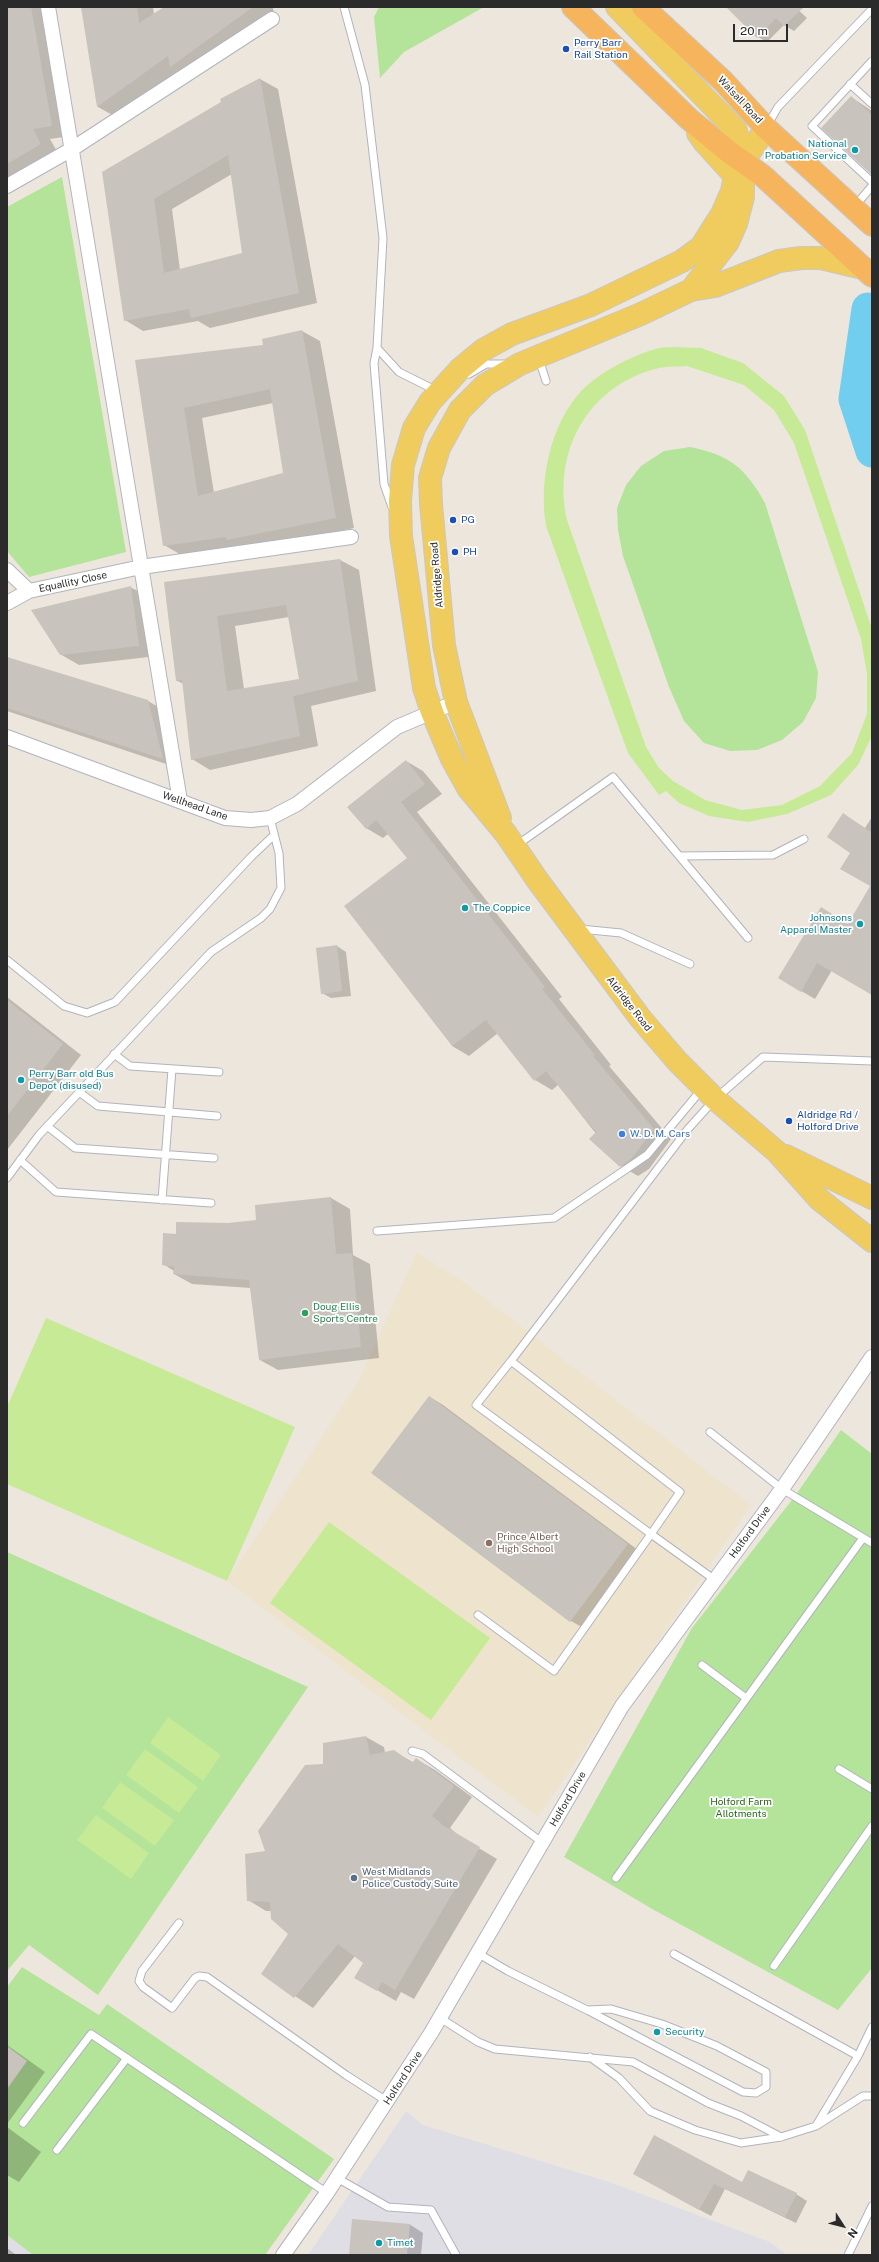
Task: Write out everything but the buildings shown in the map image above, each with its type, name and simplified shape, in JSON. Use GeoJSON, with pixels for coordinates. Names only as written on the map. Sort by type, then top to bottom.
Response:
{"type":"FeatureCollection","features":[{"type":"Feature","properties":{"kind":"highway"},"geometry":{"type":"LineString","coordinates":[[573,7],[739,169],[763,176],[868,272]]}},
{"type":"Feature","properties":{"kind":"highway","name":"Walsall Road"},"geometry":{"type":"LineString","coordinates":[[643,7],[723,81],[766,128],[872,225]]}},
{"type":"Feature","properties":{"kind":"main road"},"geometry":{"type":"LineString","coordinates":[[617,7],[736,130],[739,169],[744,197],[736,224],[728,242],[691,290]]}},
{"type":"Feature","properties":{"kind":"main road"},"geometry":{"type":"LineString","coordinates":[[739,169],[766,128]]}},
{"type":"Feature","properties":{"kind":"main road","name":"Aldridge Road"},"geometry":{"type":"LineString","coordinates":[[739,169],[732,191],[722,214],[701,247],[682,261],[590,305],[512,334],[483,350],[438,391],[414,428],[403,465],[400,501],[401,536],[424,688],[432,712],[460,775],[511,840],[572,928],[641,1019],[677,1061],[709,1093],[777,1152],[819,1199],[872,1241]]}},
{"type":"Feature","properties":{"kind":"main road"},"geometry":{"type":"LineString","coordinates":[[691,290],[715,286],[779,261],[801,258],[821,258],[868,272]]}},
{"type":"Feature","properties":{"kind":"main road","name":"Aldridge Road"},"geometry":{"type":"LineString","coordinates":[[511,840],[456,702],[444,645],[430,504],[430,478],[438,448],[460,410],[485,385],[529,360],[641,314],[691,290]]}},
{"type":"Feature","properties":{"kind":"main road","name":"Aldridge Road"},"geometry":{"type":"LineString","coordinates":[[777,1152],[872,1198]]}},
{"type":"Feature","properties":{"kind":"street"},"geometry":{"type":"LineString","coordinates":[[48,7],[180,801]]}},
{"type":"Feature","properties":{"kind":"street"},"geometry":{"type":"LineString","coordinates":[[7,186],[72,149],[272,19]]}},
{"type":"Feature","properties":{"kind":"street","name":"Equallity Close"},"geometry":{"type":"LineString","coordinates":[[7,603],[29,591],[141,567],[352,537]]}},
{"type":"Feature","properties":{"kind":"street"},"geometry":{"type":"LineString","coordinates":[[7,570],[29,591]]}},
{"type":"Feature","properties":{"kind":"street"},"geometry":{"type":"LineString","coordinates":[[432,712],[456,702]]}},
{"type":"Feature","properties":{"kind":"street","name":"Wellhead Lane"},"geometry":{"type":"LineString","coordinates":[[7,736],[225,818],[251,820],[270,818],[297,804],[397,727],[432,712]]}},
{"type":"Feature","properties":{"kind":"street","name":"Holford Drive"},"geometry":{"type":"LineString","coordinates":[[283,2255],[388,2102],[440,2018],[479,1954],[622,1706],[782,1488],[872,1357]]}},
{"type":"Feature","properties":{"kind":"lane"},"geometry":{"type":"LineString","coordinates":[[344,7],[365,85],[383,238],[377,348],[374,363],[384,484],[401,536]]}},
{"type":"Feature","properties":{"kind":"lane"},"geometry":{"type":"LineString","coordinates":[[766,128],[778,106],[872,9]]}},
{"type":"Feature","properties":{"kind":"lane"},"geometry":{"type":"LineString","coordinates":[[872,61],[812,126],[872,182]]}},
{"type":"Feature","properties":{"kind":"lane"},"geometry":{"type":"LineString","coordinates":[[850,84],[872,104]]}},
{"type":"Feature","properties":{"kind":"lane"},"geometry":{"type":"LineString","coordinates":[[853,207],[872,186]]}},
{"type":"Feature","properties":{"kind":"lane"},"geometry":{"type":"LineString","coordinates":[[377,348],[399,372],[438,391],[486,364],[529,360],[546,381]]}},
{"type":"Feature","properties":{"kind":"lane"},"geometry":{"type":"LineString","coordinates":[[511,840],[614,777],[748,938]]}},
{"type":"Feature","properties":{"kind":"lane"},"geometry":{"type":"LineString","coordinates":[[7,1178],[47,1126],[211,952],[261,918],[270,909],[281,888],[279,853],[270,818]]}},
{"type":"Feature","properties":{"kind":"lane"},"geometry":{"type":"LineString","coordinates":[[7,960],[64,1006],[87,1013],[115,1002],[251,857],[274,835]]}},
{"type":"Feature","properties":{"kind":"lane"},"geometry":{"type":"LineString","coordinates":[[680,856],[773,855],[804,839]]}},
{"type":"Feature","properties":{"kind":"lane"},"geometry":{"type":"LineString","coordinates":[[572,928],[621,933],[690,964]]}},
{"type":"Feature","properties":{"kind":"lane"},"geometry":{"type":"LineString","coordinates":[[114,1054],[130,1066],[219,1072]]}},
{"type":"Feature","properties":{"kind":"lane"},"geometry":{"type":"LineString","coordinates":[[418,1227],[377,1231],[554,1218],[647,1155],[709,1093],[764,1057],[872,1061]]}},
{"type":"Feature","properties":{"kind":"lane"},"geometry":{"type":"LineString","coordinates":[[162,1200],[172,1069]]}},
{"type":"Feature","properties":{"kind":"lane"},"geometry":{"type":"LineString","coordinates":[[79,1092],[98,1106],[217,1116]]}},
{"type":"Feature","properties":{"kind":"lane"},"geometry":{"type":"LineString","coordinates":[[709,1093],[688,1129],[476,1406],[715,1580]]}},
{"type":"Feature","properties":{"kind":"lane"},"geometry":{"type":"LineString","coordinates":[[47,1126],[76,1148],[166,1156],[214,1158]]}},
{"type":"Feature","properties":{"kind":"lane"},"geometry":{"type":"LineString","coordinates":[[20,1160],[56,1192],[211,1203]]}},
{"type":"Feature","properties":{"kind":"lane"},"geometry":{"type":"LineString","coordinates":[[478,1615],[554,1670],[680,1492],[511,1361]]}},
{"type":"Feature","properties":{"kind":"lane"},"geometry":{"type":"LineString","coordinates":[[710,1432],[782,1488],[872,1543]]}},
{"type":"Feature","properties":{"kind":"lane"},"geometry":{"type":"LineString","coordinates":[[616,1878],[863,1538]]}},
{"type":"Feature","properties":{"kind":"lane"},"geometry":{"type":"LineString","coordinates":[[702,1665],[746,1698]]}},
{"type":"Feature","properties":{"kind":"lane"},"geometry":{"type":"LineString","coordinates":[[412,1751],[423,1754],[543,1843]]}},
{"type":"Feature","properties":{"kind":"lane"},"geometry":{"type":"LineString","coordinates":[[839,1769],[872,1789]]}},
{"type":"Feature","properties":{"kind":"lane"},"geometry":{"type":"LineString","coordinates":[[774,1966],[872,1826]]}},
{"type":"Feature","properties":{"kind":"lane"},"geometry":{"type":"LineString","coordinates":[[179,1923],[142,1971],[139,1981],[143,1987],[172,2008],[195,1978],[199,1976],[208,1977],[346,2075],[388,2102]]}},
{"type":"Feature","properties":{"kind":"lane"},"geometry":{"type":"LineString","coordinates":[[479,1954],[508,1972],[587,2010],[744,2092],[756,2093],[766,2087],[766,2072],[717,2046],[662,2024],[611,2009],[587,2010]]}},
{"type":"Feature","properties":{"kind":"lane"},"geometry":{"type":"LineString","coordinates":[[674,1954],[858,2056]]}},
{"type":"Feature","properties":{"kind":"lane"},"geometry":{"type":"LineString","coordinates":[[440,2018],[478,2042],[495,2049],[633,2062],[708,2103],[741,2116],[781,2137]]}},
{"type":"Feature","properties":{"kind":"lane"},"geometry":{"type":"LineString","coordinates":[[816,2126],[858,2056],[872,2027]]}},
{"type":"Feature","properties":{"kind":"lane"},"geometry":{"type":"LineString","coordinates":[[24,2123],[90,2034],[327,2193]]}},
{"type":"Feature","properties":{"kind":"lane"},"geometry":{"type":"LineString","coordinates":[[590,2057],[619,2078],[650,2110],[695,2130],[741,2143],[781,2137],[816,2126],[863,2096],[872,2096]]}},
{"type":"Feature","properties":{"kind":"lane"},"geometry":{"type":"LineString","coordinates":[[57,2150],[127,2058]]}},
{"type":"Feature","properties":{"kind":"lane"},"geometry":{"type":"LineString","coordinates":[[337,2178],[388,2207],[431,2210],[456,2255]]}},
{"type":"Feature","properties":{"kind":"lane"},"geometry":{"type":"LineString","coordinates":[[848,2255],[872,2206]]}},
{"type":"Feature","properties":{"kind":"shaded area","name":"Prince Albert High School"},"geometry":{"type":"Polygon","coordinates":[[[417,1252],[468,1285],[751,1505],[538,1817],[227,1581],[358,1382],[417,1252]]]}},
{"type":"Feature","properties":{"kind":"shaded area"},"geometry":{"type":"Polygon","coordinates":[[[406,2111],[423,2125],[609,2182],[770,2242],[787,2255],[308,2255],[406,2111]]]}},
{"type":"Feature","properties":{"kind":"shaded area"},"geometry":{"type":"Polygon","coordinates":[[[7,2235],[33,2255],[7,2255],[7,2235]]]}},
{"type":"Feature","properties":{"kind":"green space"},"geometry":{"type":"Polygon","coordinates":[[[379,7],[484,7],[404,52],[380,78],[374,17],[379,7]]]}},
{"type":"Feature","properties":{"kind":"green space"},"geometry":{"type":"Polygon","coordinates":[[[62,177],[126,552],[29,577],[7,551],[7,207],[62,177]]]}},
{"type":"Feature","properties":{"kind":"green space"},"geometry":{"type":"Polygon","coordinates":[[[658,348],[701,348],[743,363],[784,396],[805,430],[872,629],[872,736],[858,765],[831,795],[787,814],[748,822],[709,816],[679,803],[666,791],[659,795],[628,753],[546,526],[544,509],[545,475],[553,441],[567,410],[584,388],[602,374],[642,353],[658,348]],[[687,366],[659,368],[634,377],[613,389],[595,405],[581,424],[571,446],[565,470],[564,494],[567,520],[646,747],[659,768],[673,781],[705,800],[742,810],[782,805],[820,786],[852,753],[867,714],[867,674],[861,639],[794,443],[774,410],[744,385],[687,366]]]}},
{"type":"Feature","properties":{"kind":"green space"},"geometry":{"type":"Polygon","coordinates":[[[690,447],[715,454],[735,464],[750,480],[765,503],[818,672],[816,698],[803,722],[782,740],[757,750],[730,751],[704,743],[684,721],[669,687],[623,556],[618,530],[617,508],[626,485],[641,466],[664,451],[690,447]]]}},
{"type":"Feature","properties":{"kind":"green space"},"geometry":{"type":"Polygon","coordinates":[[[46,1318],[295,1427],[227,1581],[7,1484],[7,1407],[46,1318]]]}},
{"type":"Feature","properties":{"kind":"green space","name":"Holford Farm Allotments"},"geometry":{"type":"Polygon","coordinates":[[[841,1430],[872,1454],[872,1968],[838,2010],[654,1910],[564,1857],[692,1628],[795,1496],[841,1430]]]}},
{"type":"Feature","properties":{"kind":"green space"},"geometry":{"type":"Polygon","coordinates":[[[329,1522],[490,1638],[431,1720],[270,1603],[329,1522]]]}},
{"type":"Feature","properties":{"kind":"green space"},"geometry":{"type":"Polygon","coordinates":[[[7,1552],[308,1687],[98,1995],[29,1945],[7,1971],[7,1552]]]}},
{"type":"Feature","properties":{"kind":"green space"},"geometry":{"type":"Polygon","coordinates":[[[168,1717],[221,1755],[203,1781],[150,1743],[168,1717]]]}},
{"type":"Feature","properties":{"kind":"green space"},"geometry":{"type":"Polygon","coordinates":[[[145,1749],[198,1787],[179,1813],[126,1775],[145,1749]]]}},
{"type":"Feature","properties":{"kind":"green space"},"geometry":{"type":"Polygon","coordinates":[[[120,1782],[174,1820],[155,1846],[102,1808],[120,1782]]]}},
{"type":"Feature","properties":{"kind":"green space"},"geometry":{"type":"Polygon","coordinates":[[[96,1815],[149,1853],[131,1879],[77,1840],[96,1815]]]}},
{"type":"Feature","properties":{"kind":"green space"},"geometry":{"type":"Polygon","coordinates":[[[22,1967],[99,2015],[107,2004],[334,2159],[265,2255],[33,2255],[7,2235],[7,1987],[22,1967]]]}},
{"type":"Feature","properties":{"kind":"waterway"},"geometry":{"type":"LineString","coordinates":[[868,309],[855,399],[872,451]]}},
{"type":"Feature","properties":{"kind":"place","name":"Perry Barr Rail Station"},"geometry":{"type":"Point","coordinates":[566,49]}},
{"type":"Feature","properties":{"kind":"place","name":"National Probation Service"},"geometry":{"type":"Point","coordinates":[855,150]}},
{"type":"Feature","properties":{"kind":"place","name":"PG"},"geometry":{"type":"Point","coordinates":[453,520]}},
{"type":"Feature","properties":{"kind":"place","name":"PH"},"geometry":{"type":"Point","coordinates":[455,552]}},
{"type":"Feature","properties":{"kind":"place","name":"The Coppice"},"geometry":{"type":"Point","coordinates":[465,908]}},
{"type":"Feature","properties":{"kind":"place","name":"Johnsons Apparel Master"},"geometry":{"type":"Point","coordinates":[860,924]}},
{"type":"Feature","properties":{"kind":"place","name":"Perry Barr old Bus Depot (disused)"},"geometry":{"type":"Point","coordinates":[21,1080]}},
{"type":"Feature","properties":{"kind":"place","name":"Aldridge Rd / Holford Drive"},"geometry":{"type":"Point","coordinates":[789,1121]}},
{"type":"Feature","properties":{"kind":"place","name":"W. D. M. Cars"},"geometry":{"type":"Point","coordinates":[622,1134]}},
{"type":"Feature","properties":{"kind":"place","name":"Doug Ellis Sports Centre"},"geometry":{"type":"Point","coordinates":[305,1313]}},
{"type":"Feature","properties":{"kind":"place","name":"Prince Albert High School"},"geometry":{"type":"Point","coordinates":[489,1543]}},
{"type":"Feature","properties":{"kind":"place","name":"West Midlands Police Custody Suite"},"geometry":{"type":"Point","coordinates":[354,1878]}},
{"type":"Feature","properties":{"kind":"place","name":"Security"},"geometry":{"type":"Point","coordinates":[657,2032]}},
{"type":"Feature","properties":{"kind":"place","name":"Timet"},"geometry":{"type":"Point","coordinates":[379,2243]}}]}
